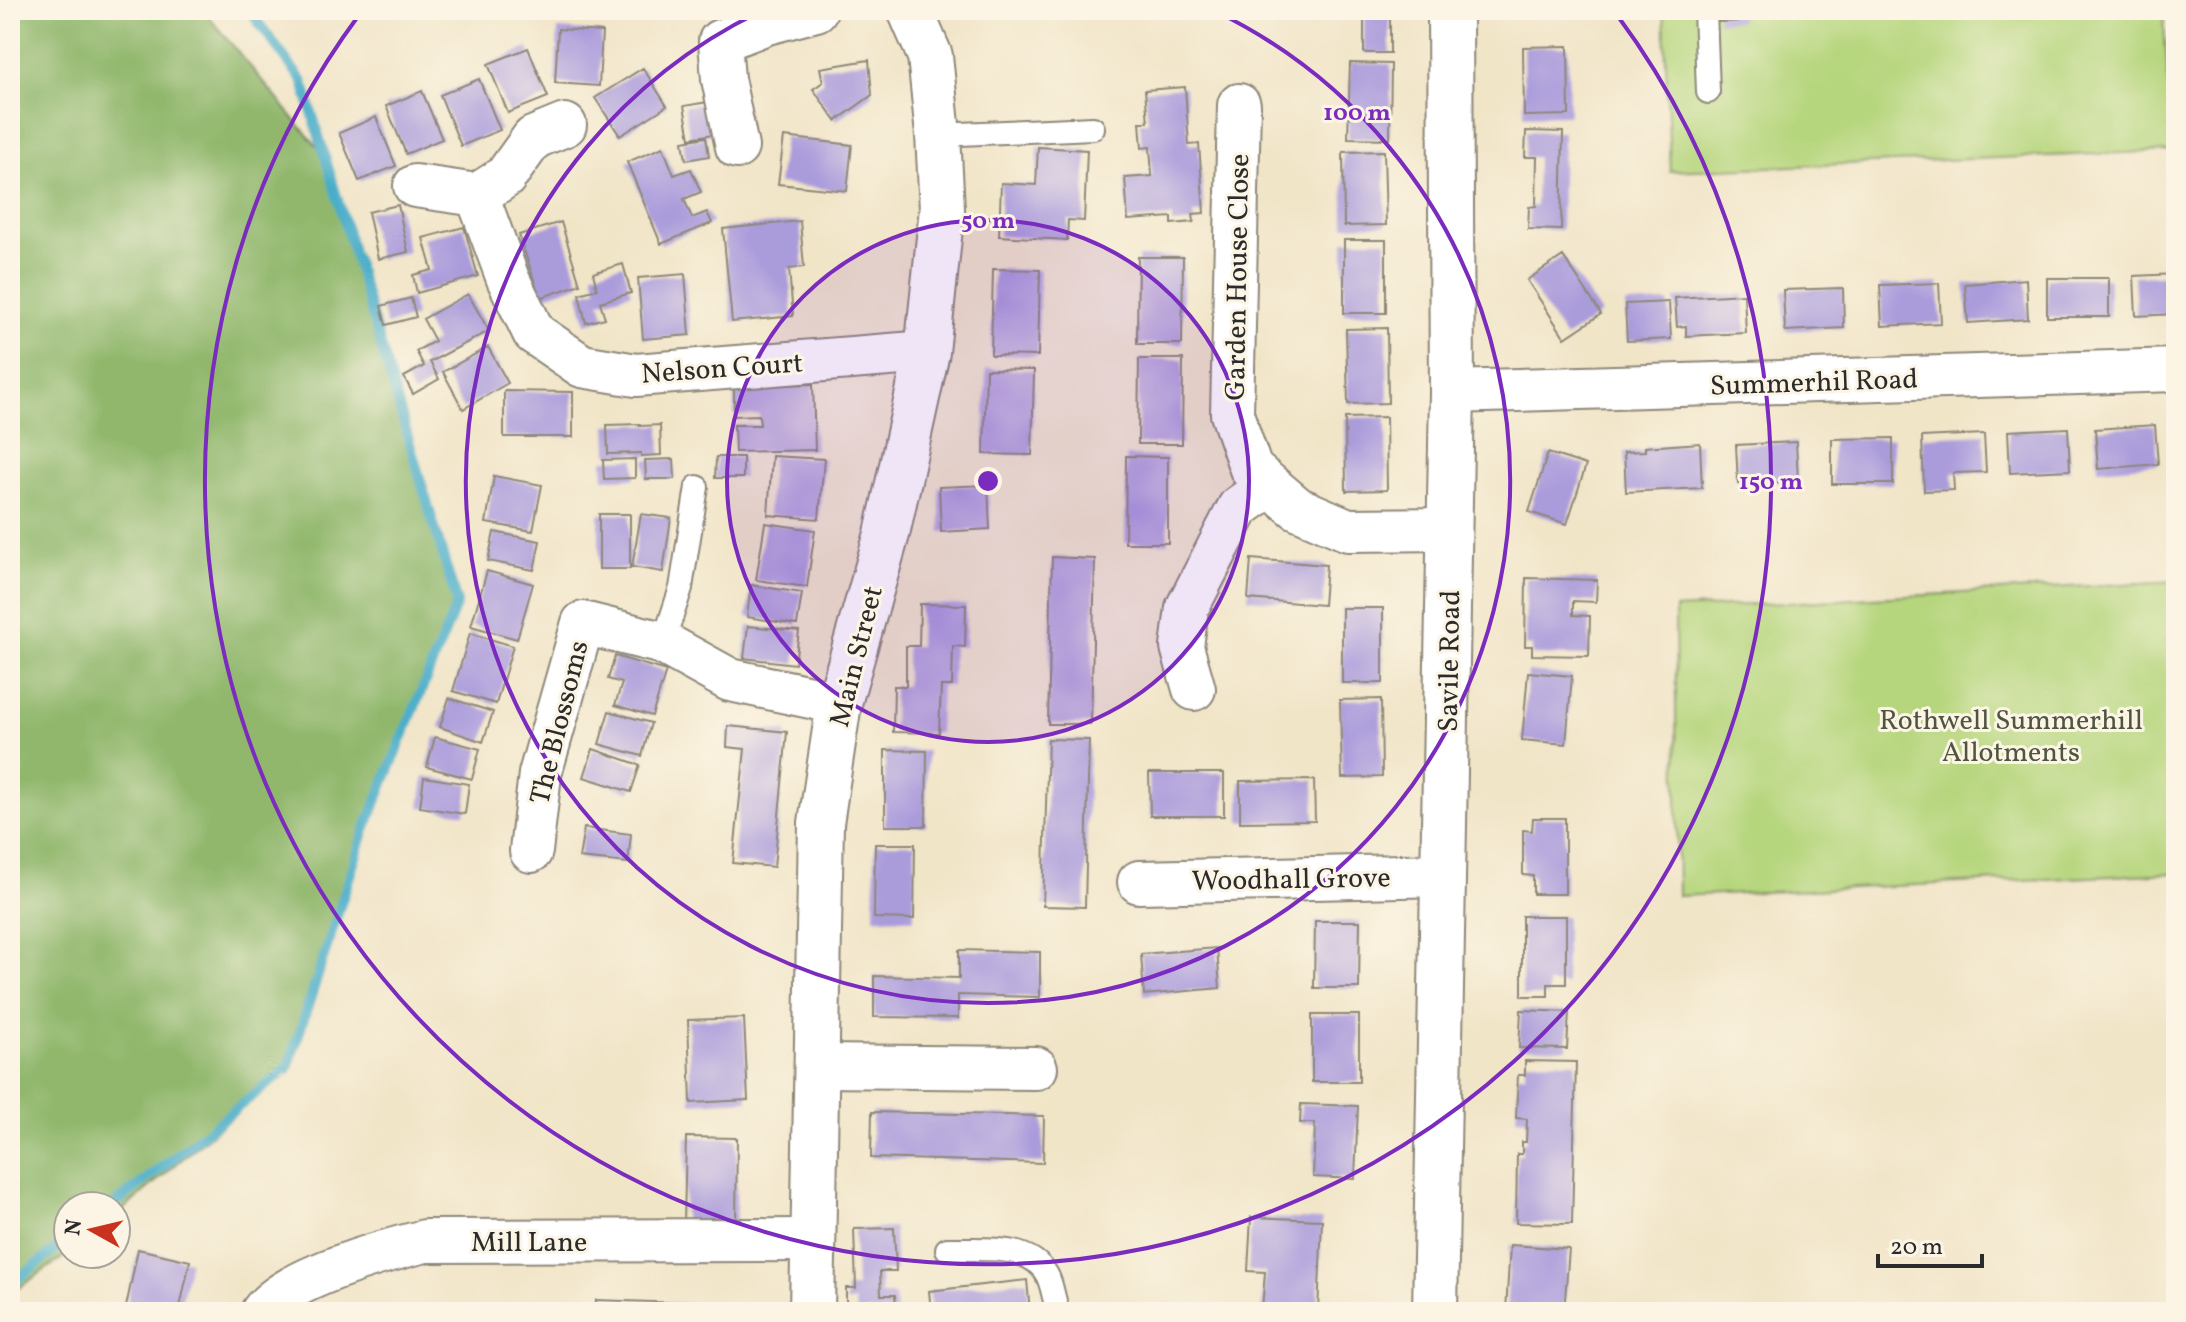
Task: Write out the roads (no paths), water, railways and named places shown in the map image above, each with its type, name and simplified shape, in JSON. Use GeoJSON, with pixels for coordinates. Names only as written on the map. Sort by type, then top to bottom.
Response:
{"type":"FeatureCollection","features":[{"type":"Feature","properties":{"kind":"street"},"geometry":{"type":"LineString","coordinates":[[737,147],[723,79],[720,41],[767,23],[816,10]]}},
{"type":"Feature","properties":{"kind":"street","name":"Main Street"},"geometry":{"type":"LineString","coordinates":[[812,1312],[821,823],[839,703],[887,534],[927,352],[942,209],[930,56],[910,10]]}},
{"type":"Feature","properties":{"kind":"street","name":"Savile Road"},"geometry":{"type":"LineString","coordinates":[[1435,1312],[1452,392],[1450,10]]}},
{"type":"Feature","properties":{"kind":"street","name":"Garden House Close"},"geometry":{"type":"LineString","coordinates":[[1239,105],[1232,414],[1251,469],[1297,508],[1348,530],[1450,529]]}},
{"type":"Feature","properties":{"kind":"street"},"geometry":{"type":"LineString","coordinates":[[415,186],[477,195],[505,177],[533,138],[565,125]]}},
{"type":"Feature","properties":{"kind":"street","name":"Nelson Court"},"geometry":{"type":"LineString","coordinates":[[477,195],[508,279],[534,333],[582,366],[636,375],[927,352]]}},
{"type":"Feature","properties":{"kind":"street","name":"Summerhil Road"},"geometry":{"type":"LineString","coordinates":[[1452,392],[2176,370]]}},
{"type":"Feature","properties":{"kind":"street"},"geometry":{"type":"LineString","coordinates":[[1194,689],[1182,647],[1187,608],[1239,507],[1270,485]]}},
{"type":"Feature","properties":{"kind":"street","name":"The Blossoms"},"geometry":{"type":"LineString","coordinates":[[531,851],[540,774],[583,623],[663,643],[730,680],[839,703]]}},
{"type":"Feature","properties":{"kind":"street","name":"Woodhall Grove"},"geometry":{"type":"LineString","coordinates":[[1139,882],[1444,875]]}},
{"type":"Feature","properties":{"kind":"street"},"geometry":{"type":"LineString","coordinates":[[816,1066],[1036,1068]]}},
{"type":"Feature","properties":{"kind":"street","name":"Mill Lane"},"geometry":{"type":"LineString","coordinates":[[262,1312],[270,1301],[317,1277],[363,1257],[425,1241],[814,1240]]}},
{"type":"Feature","properties":{"kind":"lane"},"geometry":{"type":"LineString","coordinates":[[1705,10],[1708,92]]}},
{"type":"Feature","properties":{"kind":"lane"},"geometry":{"type":"LineString","coordinates":[[938,135],[1093,128]]}},
{"type":"Feature","properties":{"kind":"lane"},"geometry":{"type":"LineString","coordinates":[[663,643],[681,588],[697,487]]}},
{"type":"Feature","properties":{"kind":"lane"},"geometry":{"type":"LineString","coordinates":[[947,1249],[1016,1251],[1036,1260],[1048,1277],[1059,1312]]}},
{"type":"Feature","properties":{"kind":"waterway"},"geometry":{"type":"LineString","coordinates":[[132,1190],[288,1068],[363,835],[457,603],[303,82],[249,10]]}},
{"type":"Feature","properties":{"kind":"waterway"},"geometry":{"type":"LineString","coordinates":[[10,1285],[52,1252]]}},
{"type":"Feature","properties":{"kind":"park label","name":"Rothwell Summerhill Allotments"},"geometry":{"type":"Point","coordinates":[2011,735]}}]}
